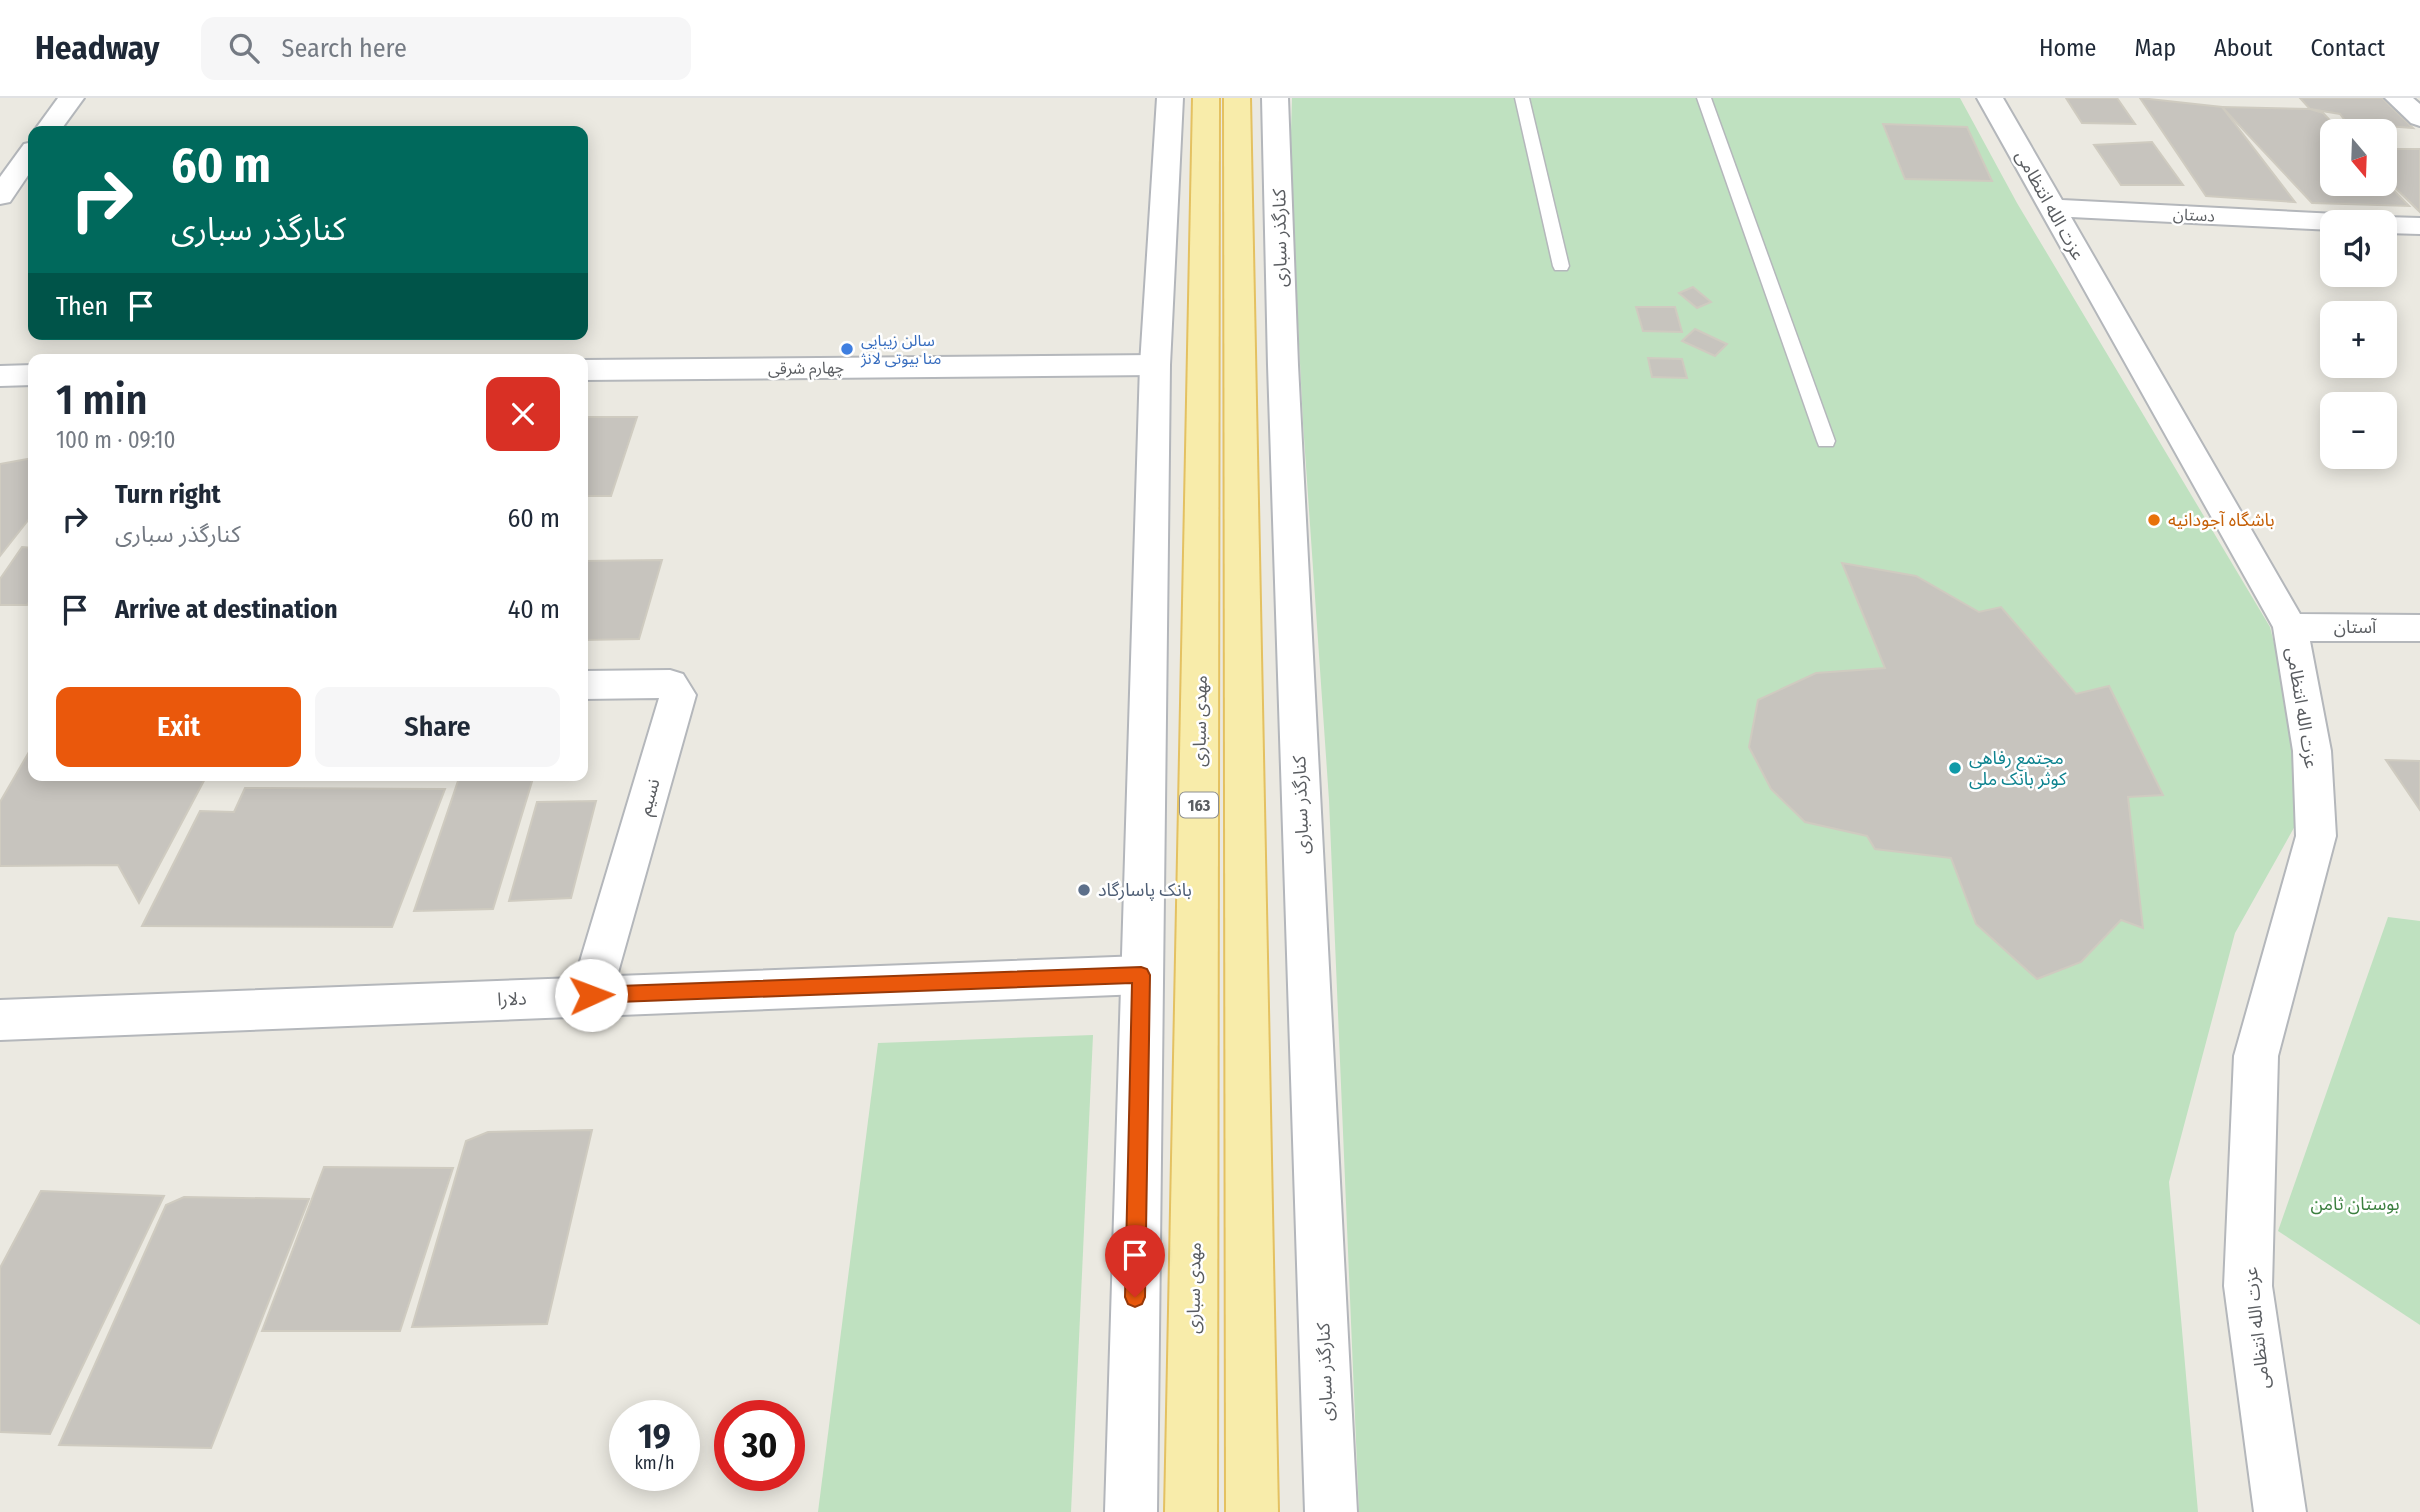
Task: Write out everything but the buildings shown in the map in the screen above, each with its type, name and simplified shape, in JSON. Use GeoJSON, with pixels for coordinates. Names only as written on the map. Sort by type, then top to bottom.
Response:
{"type":"FeatureCollection","features":[{"type":"Feature","properties":{"kind":"main road","name":"مهدی سباری"},"geometry":{"type":"LineString","coordinates":[[1191,1512],[1206,98]]}},
{"type":"Feature","properties":{"kind":"main road","name":"163"},"geometry":{"type":"LineString","coordinates":[[1237,98],[1252,1512]]}},
{"type":"Feature","properties":{"kind":"street"},"geometry":{"type":"LineString","coordinates":[[51,126],[71,98]]}},
{"type":"Feature","properties":{"kind":"street"},"geometry":{"type":"LineString","coordinates":[[1131,1512],[1155,365],[1170,98]]}},
{"type":"Feature","properties":{"kind":"street","name":"کنارگذر سباری"},"geometry":{"type":"LineString","coordinates":[[1275,98],[1283,365],[1331,1512]]}},
{"type":"Feature","properties":{"kind":"street","name":"عزت الله انتظامی"},"geometry":{"type":"LineString","coordinates":[[1990,98],[2290,627],[2312,751],[2316,836],[2256,1056],[2248,1286],[2280,1512]]}},
{"type":"Feature","properties":{"kind":"street"},"geometry":{"type":"LineString","coordinates":[[2398,98],[2420,118]]}},
{"type":"Feature","properties":{"kind":"street"},"geometry":{"type":"LineString","coordinates":[[0,196],[28,157]]}},
{"type":"Feature","properties":{"kind":"street","name":"دستان"},"geometry":{"type":"LineString","coordinates":[[2051,208],[2320,221]]}},
{"type":"Feature","properties":{"kind":"street"},"geometry":{"type":"LineString","coordinates":[[2397,225],[2420,226]]}},
{"type":"Feature","properties":{"kind":"street","name":"چهارم شرقی"},"geometry":{"type":"LineString","coordinates":[[588,370],[1155,365]]}},
{"type":"Feature","properties":{"kind":"street"},"geometry":{"type":"LineString","coordinates":[[0,376],[28,375]]}},
{"type":"Feature","properties":{"kind":"street","name":"آستان"},"geometry":{"type":"LineString","coordinates":[[2290,627],[2420,628]]}},
{"type":"Feature","properties":{"kind":"street","name":"نسیم"},"geometry":{"type":"LineString","coordinates":[[588,685],[670,684],[678,695],[591,995]]}},
{"type":"Feature","properties":{"kind":"street","name":"دلارا"},"geometry":{"type":"LineString","coordinates":[[3,1026],[591,995],[1141,975]]}},
{"type":"Feature","properties":{"kind":"lane"},"geometry":{"type":"LineString","coordinates":[[1522,98],[1561,266]]}},
{"type":"Feature","properties":{"kind":"lane"},"geometry":{"type":"LineString","coordinates":[[1703,98],[1826,441]]}},
{"type":"Feature","properties":{"kind":"green space"},"geometry":{"type":"Polygon","coordinates":[[[1292,98],[1960,98],[2017,203],[2270,627],[2288,699],[2300,817],[2235,933],[2169,1182],[2198,1512],[1359,1512],[1329,800],[1303,423],[1290,164],[1292,98]]]}},
{"type":"Feature","properties":{"kind":"green space","name":"بوستان ثامن"},"geometry":{"type":"Polygon","coordinates":[[[2388,917],[2420,921],[2420,1325],[2278,1231],[2388,917]]]}},
{"type":"Feature","properties":{"kind":"green space"},"geometry":{"type":"Polygon","coordinates":[[[1093,1035],[1071,1512],[818,1512],[878,1043],[1093,1035]]]}},
{"type":"Feature","properties":{"kind":"place","name":"سالن زیبایی منا بیوتی لانژ"},"geometry":{"type":"Point","coordinates":[847,349]}},
{"type":"Feature","properties":{"kind":"place","name":"باشگاه آجودانیه"},"geometry":{"type":"Point","coordinates":[2154,520]}},
{"type":"Feature","properties":{"kind":"place","name":"مجتمع رفاهی کوثر بانک ملی"},"geometry":{"type":"Point","coordinates":[1955,768]}},
{"type":"Feature","properties":{"kind":"place","name":"بانک پاسارگاد"},"geometry":{"type":"Point","coordinates":[1084,890]}},
{"type":"Feature","properties":{"kind":"route"},"geometry":{"type":"LineString","coordinates":[[591,995],[1141,975],[1135,1297]]}}]}
